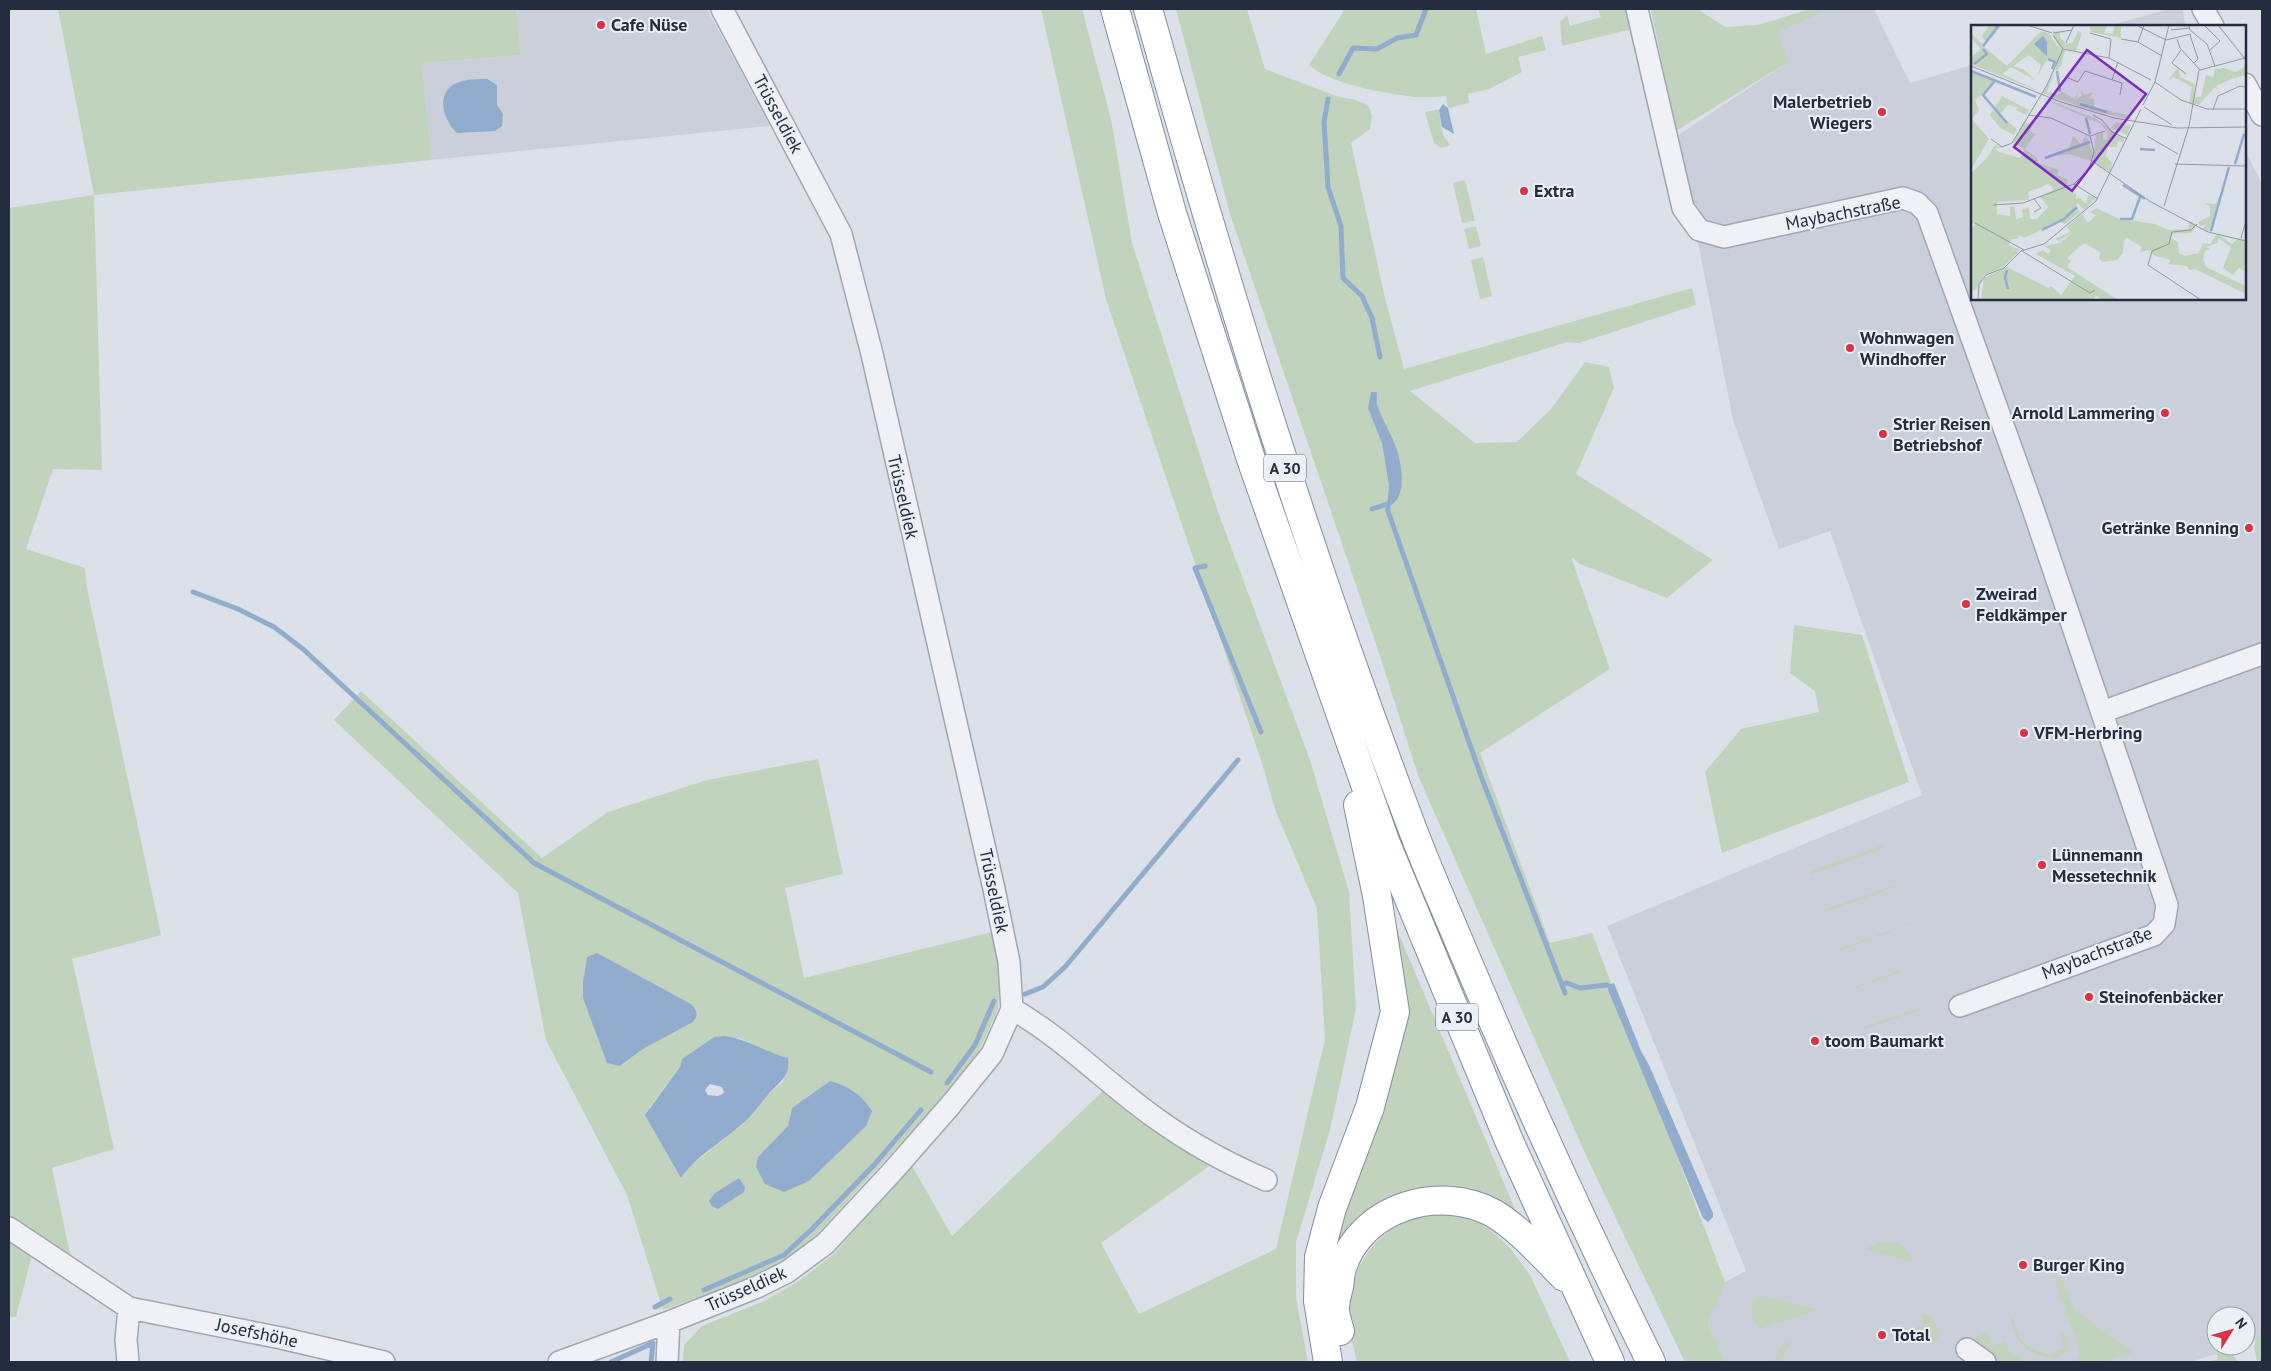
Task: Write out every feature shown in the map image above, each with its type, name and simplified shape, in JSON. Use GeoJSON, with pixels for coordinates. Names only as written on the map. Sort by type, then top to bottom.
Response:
{"type":"FeatureCollection","features":[{"type":"Feature","properties":{"kind":"highway","name":"A 30"},"geometry":{"type":"LineString","coordinates":[[1115,9],[1172,213],[1239,422],[1385,841],[1510,1144],[1610,1362]]}},
{"type":"Feature","properties":{"kind":"highway","name":"A 30"},"geometry":{"type":"LineString","coordinates":[[1148,9],[1202,202],[1267,415],[1340,632],[1412,828],[1501,1042],[1561,1174],[1651,1362]]}},
{"type":"Feature","properties":{"kind":"highway"},"geometry":{"type":"LineString","coordinates":[[1328,1362],[1318,1301],[1319,1257],[1332,1208],[1370,1108],[1395,1012],[1377,896],[1360,822],[1349,741]]}},
{"type":"Feature","properties":{"kind":"highway"},"geometry":{"type":"LineString","coordinates":[[1347,1362],[1335,1309],[1342,1268],[1352,1246],[1371,1225],[1400,1207],[1430,1200],[1459,1201],[1492,1213],[1522,1235],[1574,1287]]}},
{"type":"Feature","properties":{"kind":"street","name":"Trüsseldiek"},"geometry":{"type":"LineString","coordinates":[[669,1322],[758,1287],[787,1272],[825,1244],[891,1173],[949,1107],[992,1054],[1012,1009],[1010,962],[994,889],[851,270],[841,234],[722,9]]}},
{"type":"Feature","properties":{"kind":"street","name":"Maybachstraße"},"geometry":{"type":"LineString","coordinates":[[1637,9],[1683,208],[1699,230],[1724,237],[1903,198],[1917,203],[1927,213],[2032,506],[2167,905],[2164,924],[2154,935],[1960,1006]]}},
{"type":"Feature","properties":{"kind":"street"},"geometry":{"type":"LineString","coordinates":[[2203,9],[2212,25]]}},
{"type":"Feature","properties":{"kind":"street"},"geometry":{"type":"LineString","coordinates":[[2246,86],[2262,115]]}},
{"type":"Feature","properties":{"kind":"street"},"geometry":{"type":"LineString","coordinates":[[2102,712],[2262,654]]}},
{"type":"Feature","properties":{"kind":"street"},"geometry":{"type":"LineString","coordinates":[[1012,1009],[1038,1024],[1157,1120],[1238,1168],[1266,1180]]}},
{"type":"Feature","properties":{"kind":"street","name":"Josefshöhe"},"geometry":{"type":"LineString","coordinates":[[9,1228],[129,1308],[281,1338],[384,1362]]}},
{"type":"Feature","properties":{"kind":"street"},"geometry":{"type":"LineString","coordinates":[[128,1362],[126,1340],[129,1308]]}},
{"type":"Feature","properties":{"kind":"street"},"geometry":{"type":"LineString","coordinates":[[559,1362],[669,1322],[667,1362]]}},
{"type":"Feature","properties":{"kind":"street"},"geometry":{"type":"LineString","coordinates":[[1974,1362],[1967,1349],[1985,1362]]}},
{"type":"Feature","properties":{"kind":"shaded area"},"geometry":{"type":"Polygon","coordinates":[[[516,9],[707,9],[770,126],[431,160],[422,63],[521,55],[516,9]]]}},
{"type":"Feature","properties":{"kind":"shaded area"},"geometry":{"type":"Polygon","coordinates":[[[1831,9],[1874,9],[1910,83],[1971,65],[1971,300],[2246,300],[2246,152],[2262,184],[2262,1339],[2256,1341],[2256,1306],[2206,1306],[2206,1356],[2209,1356],[2190,1362],[2032,1362],[2023,1360],[2013,1362],[1724,1362],[1708,1324],[1725,1282],[1746,1271],[1607,926],[1922,795],[1830,531],[1779,549],[1733,420],[1677,136],[1788,62],[1777,32],[1831,9]]]}},
{"type":"Feature","properties":{"kind":"shaded area"},"geometry":{"type":"Polygon","coordinates":[[[2169,9],[2183,9],[2185,25],[2112,25],[2169,9]]]}},
{"type":"Feature","properties":{"kind":"green space"},"geometry":{"type":"Polygon","coordinates":[[[58,9],[516,9],[521,55],[422,63],[431,160],[94,195],[58,9]]]}},
{"type":"Feature","properties":{"kind":"green space"},"geometry":{"type":"Polygon","coordinates":[[[1041,9],[1082,9],[1111,119],[1132,243],[1218,512],[1310,760],[1349,892],[1356,1009],[1330,1130],[1296,1242],[1296,1298],[1308,1362],[683,1362],[684,1345],[702,1326],[762,1302],[796,1283],[833,1255],[911,1164],[952,1236],[1107,1087],[1215,1162],[1101,1243],[1139,1314],[1276,1249],[1325,1039],[1317,909],[1275,809],[1261,760],[1106,299],[1041,9]]]}},
{"type":"Feature","properties":{"kind":"green space"},"geometry":{"type":"Polygon","coordinates":[[[1176,9],[1247,9],[1265,69],[1339,97],[1352,99],[1368,105],[1372,116],[1370,129],[1351,143],[1385,298],[1404,369],[1692,288],[1696,305],[1579,343],[1567,342],[1410,391],[1475,443],[1517,442],[1552,408],[1585,362],[1609,367],[1614,388],[1576,474],[1713,560],[1667,598],[1580,564],[1571,557],[1610,669],[1480,753],[1550,943],[1592,933],[1725,1282],[1708,1324],[1724,1362],[1685,1362],[1590,1164],[1419,778],[1377,647],[1230,214],[1176,9]]]}},
{"type":"Feature","properties":{"kind":"green space"},"geometry":{"type":"Polygon","coordinates":[[[1345,9],[1476,9],[1486,54],[1542,36],[1546,50],[1518,57],[1522,72],[1489,89],[1468,94],[1469,103],[1448,108],[1446,96],[1415,97],[1375,91],[1330,78],[1309,65],[1345,9]]]}},
{"type":"Feature","properties":{"kind":"green space"},"geometry":{"type":"Polygon","coordinates":[[[1598,9],[1626,10],[1630,14],[1632,29],[1562,46],[1560,22],[1567,15],[1570,26],[1601,17],[1598,9]]]}},
{"type":"Feature","properties":{"kind":"green space"},"geometry":{"type":"Polygon","coordinates":[[[1651,9],[1697,9],[1725,27],[1758,25],[1810,9],[1831,9],[1778,32],[1788,62],[1676,131],[1651,9]]]}},
{"type":"Feature","properties":{"kind":"green space"},"geometry":{"type":"Polygon","coordinates":[[[1439,110],[1443,135],[1450,145],[1441,148],[1434,143],[1425,112],[1439,110]]]}},
{"type":"Feature","properties":{"kind":"green space"},"geometry":{"type":"Polygon","coordinates":[[[1465,180],[1475,221],[1462,223],[1453,183],[1465,180]]]}},
{"type":"Feature","properties":{"kind":"green space"},"geometry":{"type":"Polygon","coordinates":[[[94,195],[102,470],[53,469],[26,549],[85,568],[87,588],[161,935],[72,959],[114,1149],[52,1168],[70,1254],[37,1235],[16,1317],[9,1317],[9,208],[94,195]]]}},
{"type":"Feature","properties":{"kind":"green space"},"geometry":{"type":"Polygon","coordinates":[[[1476,226],[1481,246],[1469,249],[1464,229],[1476,226]]]}},
{"type":"Feature","properties":{"kind":"green space"},"geometry":{"type":"Polygon","coordinates":[[[1483,257],[1492,296],[1480,299],[1471,260],[1483,257]]]}},
{"type":"Feature","properties":{"kind":"green space"},"geometry":{"type":"Polygon","coordinates":[[[1794,625],[1862,635],[1909,782],[1722,853],[1705,772],[1741,729],[1819,712],[1815,691],[1790,673],[1794,625]]]}},
{"type":"Feature","properties":{"kind":"green space"},"geometry":{"type":"Polygon","coordinates":[[[361,691],[542,858],[608,812],[707,780],[818,759],[843,874],[785,888],[804,978],[996,931],[1000,968],[998,1009],[980,1049],[956,1083],[818,1233],[790,1258],[755,1277],[663,1310],[627,1195],[546,1040],[518,893],[334,720],[361,691]],[[597,954],[621,1066],[643,1049],[693,1022],[691,1004],[597,954]],[[714,1037],[682,1059],[680,1067],[649,1108],[681,1178],[689,1167],[742,1125],[768,1094],[783,1082],[788,1058],[739,1038],[714,1037]],[[830,1081],[792,1108],[788,1126],[758,1157],[809,1181],[830,1081]]]}},
{"type":"Feature","properties":{"kind":"green space"},"geometry":{"type":"Polygon","coordinates":[[[1883,845],[1884,848],[1811,875],[1810,871],[1883,845]]]}},
{"type":"Feature","properties":{"kind":"green space"},"geometry":{"type":"Polygon","coordinates":[[[1897,884],[1898,886],[1825,912],[1824,910],[1897,884]]]}},
{"type":"Feature","properties":{"kind":"green space"},"geometry":{"type":"Polygon","coordinates":[[[1387,906],[1520,1221],[1449,1188],[1433,1187],[1417,1190],[1324,1275],[1328,1246],[1379,1112],[1387,906]]]}},
{"type":"Feature","properties":{"kind":"green space"},"geometry":{"type":"Polygon","coordinates":[[[1911,924],[1839,951],[1839,949],[1911,924]]]}},
{"type":"Feature","properties":{"kind":"green space"},"geometry":{"type":"Polygon","coordinates":[[[1901,970],[1901,972],[1852,988],[1901,970]]]}},
{"type":"Feature","properties":{"kind":"green space"},"geometry":{"type":"Polygon","coordinates":[[[1919,1008],[1919,1010],[1865,1029],[1864,1027],[1919,1008]]]}},
{"type":"Feature","properties":{"kind":"green space"},"geometry":{"type":"Polygon","coordinates":[[[1446,1214],[1470,1217],[1493,1232],[1510,1248],[1530,1275],[1570,1362],[1357,1362],[1349,1328],[1347,1309],[1349,1294],[1360,1265],[1379,1240],[1404,1222],[1429,1215],[1446,1214]]]}},
{"type":"Feature","properties":{"kind":"green space"},"geometry":{"type":"Polygon","coordinates":[[[1882,1242],[1894,1242],[1905,1247],[1912,1262],[1864,1249],[1882,1242]]]}},
{"type":"Feature","properties":{"kind":"green space"},"geometry":{"type":"Polygon","coordinates":[[[2060,1274],[2074,1310],[2133,1352],[2104,1362],[2075,1362],[2079,1357],[2080,1350],[2056,1284],[2060,1274]]]}},
{"type":"Feature","properties":{"kind":"green space"},"geometry":{"type":"Polygon","coordinates":[[[1762,1296],[1819,1310],[1759,1329],[1754,1322],[1752,1310],[1755,1298],[1762,1296]]]}},
{"type":"Feature","properties":{"kind":"green space"},"geometry":{"type":"Polygon","coordinates":[[[1920,1314],[1928,1315],[1935,1322],[1939,1335],[1932,1346],[1928,1334],[1915,1338],[1912,1330],[1924,1325],[1920,1314]]]}},
{"type":"Feature","properties":{"kind":"green space"},"geometry":{"type":"Polygon","coordinates":[[[2010,1317],[2012,1317],[2021,1338],[2033,1349],[2049,1355],[2062,1349],[2064,1346],[2061,1334],[2064,1333],[2068,1349],[2053,1359],[2035,1354],[2024,1346],[2016,1335],[2010,1317]]]}},
{"type":"Feature","properties":{"kind":"green space"},"geometry":{"type":"Polygon","coordinates":[[[1988,1333],[1992,1346],[2005,1341],[2009,1351],[2027,1362],[2002,1362],[1981,1348],[1975,1337],[1988,1333]]]}},
{"type":"Feature","properties":{"kind":"green space"},"geometry":{"type":"Polygon","coordinates":[[[2262,1334],[2262,1362],[2257,1362],[2257,1337],[2262,1334]]]}},
{"type":"Feature","properties":{"kind":"green space"},"geometry":{"type":"Polygon","coordinates":[[[1792,1340],[1780,1362],[1773,1362],[1783,1344],[1792,1340]]]}},
{"type":"Feature","properties":{"kind":"green space"},"geometry":{"type":"Polygon","coordinates":[[[2217,1356],[2234,1356],[2238,1362],[2208,1362],[2218,1359],[2217,1356]]]}},
{"type":"Feature","properties":{"kind":"water"},"geometry":{"type":"Polygon","coordinates":[[[472,79],[487,79],[497,85],[497,105],[503,114],[502,126],[495,131],[457,133],[451,126],[444,111],[444,96],[454,84],[472,79]]]}},
{"type":"Feature","properties":{"kind":"water"},"geometry":{"type":"Polygon","coordinates":[[[1443,104],[1448,108],[1454,134],[1442,127],[1439,110],[1443,104]]]}},
{"type":"Feature","properties":{"kind":"water"},"geometry":{"type":"Polygon","coordinates":[[[1371,392],[1377,392],[1377,405],[1395,444],[1402,474],[1401,490],[1398,498],[1387,507],[1389,485],[1382,443],[1368,408],[1371,392]]]}},
{"type":"Feature","properties":{"kind":"water"},"geometry":{"type":"Polygon","coordinates":[[[597,953],[691,1004],[696,1013],[693,1022],[643,1049],[620,1066],[607,1063],[583,998],[583,982],[587,957],[597,953]]]}},
{"type":"Feature","properties":{"kind":"water"},"geometry":{"type":"Polygon","coordinates":[[[1614,983],[1641,1051],[1649,1065],[1713,1213],[1713,1217],[1708,1222],[1703,1218],[1608,990],[1607,985],[1614,983]]]}},
{"type":"Feature","properties":{"kind":"water"},"geometry":{"type":"Polygon","coordinates":[[[725,1036],[733,1038],[788,1058],[787,1071],[782,1080],[748,1118],[701,1156],[681,1178],[645,1115],[680,1067],[682,1059],[714,1037],[725,1036]],[[710,1084],[705,1090],[708,1095],[718,1096],[724,1093],[722,1087],[710,1084]]]}},
{"type":"Feature","properties":{"kind":"water"},"geometry":{"type":"Polygon","coordinates":[[[830,1081],[854,1092],[868,1105],[872,1111],[866,1126],[809,1181],[784,1192],[765,1184],[756,1167],[758,1157],[788,1126],[792,1108],[830,1081]]]}},
{"type":"Feature","properties":{"kind":"water"},"geometry":{"type":"Polygon","coordinates":[[[739,1178],[745,1187],[744,1192],[718,1209],[712,1206],[709,1201],[715,1193],[739,1178]]]}},
{"type":"Feature","properties":{"kind":"waterway"},"geometry":{"type":"LineString","coordinates":[[1339,74],[1353,48],[1377,49],[1397,38],[1416,35],[1426,9]]}},
{"type":"Feature","properties":{"kind":"waterway"},"geometry":{"type":"LineString","coordinates":[[1328,99],[1324,122],[1328,187],[1341,226],[1343,278],[1362,296],[1372,318],[1380,357]]}},
{"type":"Feature","properties":{"kind":"waterway"},"geometry":{"type":"LineString","coordinates":[[1372,509],[1390,503]]}},
{"type":"Feature","properties":{"kind":"waterway"},"geometry":{"type":"LineString","coordinates":[[1388,504],[1388,511],[1482,779],[1565,993]]}},
{"type":"Feature","properties":{"kind":"waterway"},"geometry":{"type":"LineString","coordinates":[[1205,566],[1195,568],[1261,732]]}},
{"type":"Feature","properties":{"kind":"waterway"},"geometry":{"type":"LineString","coordinates":[[193,592],[238,609],[274,627],[303,649],[534,863],[931,1072]]}},
{"type":"Feature","properties":{"kind":"waterway"},"geometry":{"type":"LineString","coordinates":[[1025,994],[1043,987],[1065,967],[1238,760]]}},
{"type":"Feature","properties":{"kind":"waterway"},"geometry":{"type":"LineString","coordinates":[[1562,984],[1567,983],[1580,988],[1607,985]]}},
{"type":"Feature","properties":{"kind":"waterway"},"geometry":{"type":"LineString","coordinates":[[947,1083],[975,1045],[994,1001]]}},
{"type":"Feature","properties":{"kind":"waterway"},"geometry":{"type":"LineString","coordinates":[[704,1290],[784,1255],[874,1165],[921,1110]]}},
{"type":"Feature","properties":{"kind":"waterway"},"geometry":{"type":"LineString","coordinates":[[655,1307],[670,1299]]}},
{"type":"Feature","properties":{"kind":"waterway"},"geometry":{"type":"LineString","coordinates":[[611,1362],[653,1343]]}},
{"type":"Feature","properties":{"kind":"waterway"},"geometry":{"type":"LineString","coordinates":[[651,1362],[653,1343]]}},
{"type":"Feature","properties":{"kind":"place","name":"Cafe Nüse"},"geometry":{"type":"Point","coordinates":[601,25]}},
{"type":"Feature","properties":{"kind":"place","name":"Malerbetrieb Wiegers"},"geometry":{"type":"Point","coordinates":[1882,112]}},
{"type":"Feature","properties":{"kind":"place","name":"Extra"},"geometry":{"type":"Point","coordinates":[1524,191]}},
{"type":"Feature","properties":{"kind":"place","name":"Wohnwagen Windhoffer"},"geometry":{"type":"Point","coordinates":[1850,348]}},
{"type":"Feature","properties":{"kind":"place","name":"Arnold Lammering"},"geometry":{"type":"Point","coordinates":[2165,413]}},
{"type":"Feature","properties":{"kind":"place","name":"Strier Reisen Betriebshof"},"geometry":{"type":"Point","coordinates":[1883,434]}},
{"type":"Feature","properties":{"kind":"place","name":"Getränke Benning"},"geometry":{"type":"Point","coordinates":[2249,528]}},
{"type":"Feature","properties":{"kind":"place","name":"Zweirad Feldkämper"},"geometry":{"type":"Point","coordinates":[1966,604]}},
{"type":"Feature","properties":{"kind":"place","name":"VFM-Herbring"},"geometry":{"type":"Point","coordinates":[2024,733]}},
{"type":"Feature","properties":{"kind":"place","name":"Lünnemann Messetechnik"},"geometry":{"type":"Point","coordinates":[2042,865]}},
{"type":"Feature","properties":{"kind":"place","name":"Steinofenbäcker"},"geometry":{"type":"Point","coordinates":[2089,997]}},
{"type":"Feature","properties":{"kind":"place","name":"toom Baumarkt"},"geometry":{"type":"Point","coordinates":[1815,1041]}},
{"type":"Feature","properties":{"kind":"place","name":"Burger King"},"geometry":{"type":"Point","coordinates":[2023,1265]}},
{"type":"Feature","properties":{"kind":"place","name":"Total"},"geometry":{"type":"Point","coordinates":[1882,1335]}}]}
